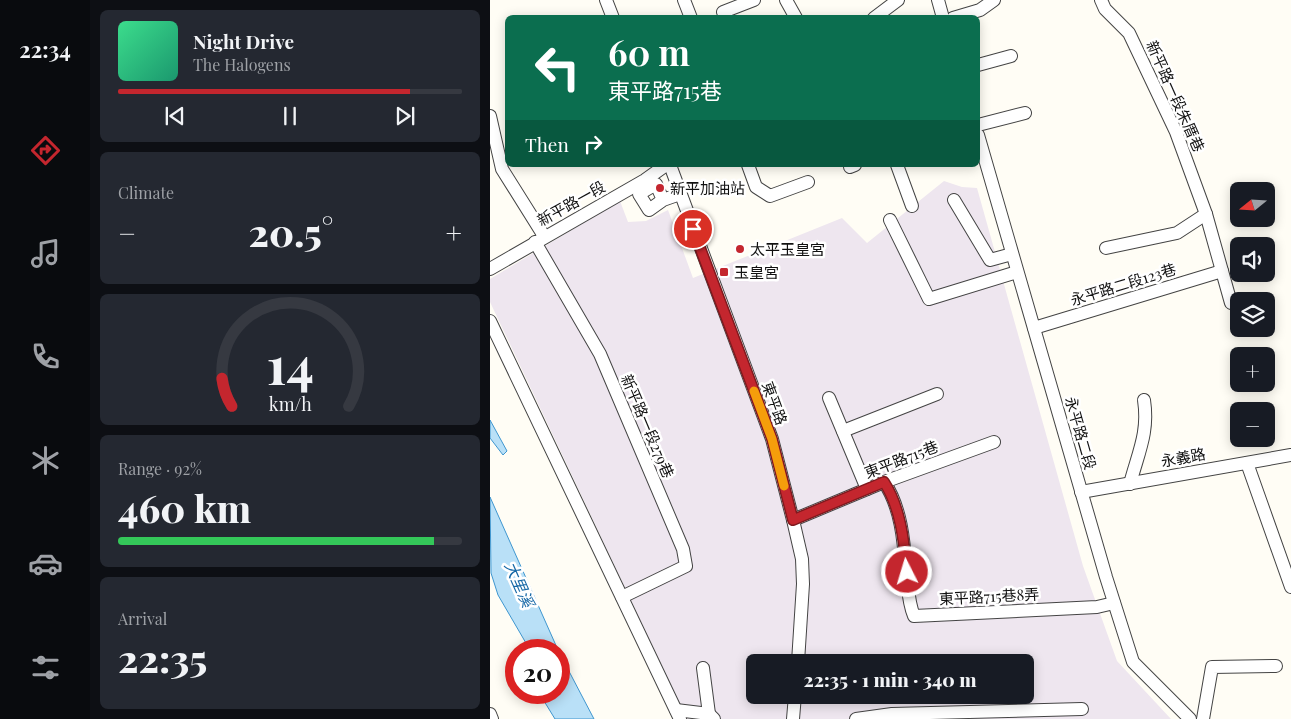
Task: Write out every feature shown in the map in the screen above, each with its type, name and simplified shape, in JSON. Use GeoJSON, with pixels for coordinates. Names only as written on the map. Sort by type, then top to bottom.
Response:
{"type":"FeatureCollection","features":[{"type":"Feature","properties":{"kind":"street"},"geometry":{"type":"LineString","coordinates":[[609,0],[612,15]]}},
{"type":"Feature","properties":{"kind":"street"},"geometry":{"type":"LineString","coordinates":[[684,0],[690,15]]}},
{"type":"Feature","properties":{"kind":"street"},"geometry":{"type":"LineString","coordinates":[[723,12],[754,0]]}},
{"type":"Feature","properties":{"kind":"street"},"geometry":{"type":"LineString","coordinates":[[786,0],[794,15]]}},
{"type":"Feature","properties":{"kind":"street"},"geometry":{"type":"LineString","coordinates":[[878,15],[898,0]]}},
{"type":"Feature","properties":{"kind":"street"},"geometry":{"type":"LineString","coordinates":[[938,0],[942,15]]}},
{"type":"Feature","properties":{"kind":"street"},"geometry":{"type":"LineString","coordinates":[[964,15],[980,10],[994,0]]}},
{"type":"Feature","properties":{"kind":"street","name":"新平路一段朱厝巷"},"geometry":{"type":"LineString","coordinates":[[1101,0],[1105,8],[1129,33],[1151,83],[1176,132],[1206,214],[1230,299]]}},
{"type":"Feature","properties":{"kind":"street"},"geometry":{"type":"LineString","coordinates":[[980,64],[1011,56]]}},
{"type":"Feature","properties":{"kind":"street"},"geometry":{"type":"LineString","coordinates":[[980,124],[1025,113]]}},
{"type":"Feature","properties":{"kind":"street"},"geometry":{"type":"LineString","coordinates":[[490,116],[502,169],[540,239]]}},
{"type":"Feature","properties":{"kind":"street","name":"永平路二段"},"geometry":{"type":"LineString","coordinates":[[980,142],[1132,662],[1190,719]]}},
{"type":"Feature","properties":{"kind":"street","name":"新平路一段"},"geometry":{"type":"LineString","coordinates":[[490,269],[665,167]]}},
{"type":"Feature","properties":{"kind":"street","name":"東平路"},"geometry":{"type":"LineString","coordinates":[[669,167],[772,439],[802,559],[803,584],[799,654]]}},
{"type":"Feature","properties":{"kind":"street"},"geometry":{"type":"LineString","coordinates":[[749,167],[756,187],[770,196],[808,182]]}},
{"type":"Feature","properties":{"kind":"street"},"geometry":{"type":"LineString","coordinates":[[898,167],[912,206]]}},
{"type":"Feature","properties":{"kind":"street"},"geometry":{"type":"LineString","coordinates":[[660,202],[656,184],[639,194],[649,210],[660,202],[680,194]]}},
{"type":"Feature","properties":{"kind":"street"},"geometry":{"type":"LineString","coordinates":[[954,200],[990,260],[1012,254]]}},
{"type":"Feature","properties":{"kind":"street"},"geometry":{"type":"LineString","coordinates":[[1106,248],[1177,233],[1206,214]]}},
{"type":"Feature","properties":{"kind":"street"},"geometry":{"type":"LineString","coordinates":[[890,220],[929,299],[1017,272]]}},
{"type":"Feature","properties":{"kind":"street","name":"新平路一段279巷"},"geometry":{"type":"LineString","coordinates":[[540,239],[600,354],[683,549],[686,566],[622,597]]}},
{"type":"Feature","properties":{"kind":"street","name":"永平路二段123巷"},"geometry":{"type":"LineString","coordinates":[[1034,328],[1222,271]]}},
{"type":"Feature","properties":{"kind":"street"},"geometry":{"type":"LineString","coordinates":[[490,322],[678,715],[711,717],[703,668]]}},
{"type":"Feature","properties":{"kind":"street"},"geometry":{"type":"LineString","coordinates":[[843,431],[937,394]]}},
{"type":"Feature","properties":{"kind":"street"},"geometry":{"type":"LineString","coordinates":[[829,398],[867,489]]}},
{"type":"Feature","properties":{"kind":"street"},"geometry":{"type":"LineString","coordinates":[[1130,484],[1146,430],[1144,400]]}},
{"type":"Feature","properties":{"kind":"street","name":"東平路715巷"},"geometry":{"type":"LineString","coordinates":[[793,520],[884,482],[994,442]]}},
{"type":"Feature","properties":{"kind":"street","name":"永義路"},"geometry":{"type":"LineString","coordinates":[[1081,492],[1291,455]]}},
{"type":"Feature","properties":{"kind":"street"},"geometry":{"type":"LineString","coordinates":[[1247,463],[1291,587]]}},
{"type":"Feature","properties":{"kind":"street","name":"東平路715巷8弄"},"geometry":{"type":"LineString","coordinates":[[884,482],[892,494],[904,540],[910,605],[914,616],[1097,607],[1114,603]]}},
{"type":"Feature","properties":{"kind":"street"},"geometry":{"type":"LineString","coordinates":[[1203,719],[1212,667],[1276,666]]}},
{"type":"Feature","properties":{"kind":"street"},"geometry":{"type":"LineString","coordinates":[[793,719],[794,704]]}},
{"type":"Feature","properties":{"kind":"street"},"geometry":{"type":"LineString","coordinates":[[856,719],[1082,709]]}},
{"type":"Feature","properties":{"kind":"street"},"geometry":{"type":"LineString","coordinates":[[490,714],[492,719]]}},
{"type":"Feature","properties":{"kind":"shaded area"},"geometry":{"type":"Polygon","coordinates":[[[944,181],[962,187],[977,188],[1083,566],[1117,661],[1171,719],[687,719],[490,302],[490,279],[620,201],[628,222],[646,221],[668,210],[693,278],[842,218],[867,243],[944,181]]]}},
{"type":"Feature","properties":{"kind":"water"},"geometry":{"type":"Polygon","coordinates":[[[490,420],[507,451],[503,455],[490,438],[490,420]]]}},
{"type":"Feature","properties":{"kind":"water","name":"大里溪"},"geometry":{"type":"Polygon","coordinates":[[[490,497],[553,639],[524,639],[498,595],[491,573],[490,497]]]}},
{"type":"Feature","properties":{"kind":"water"},"geometry":{"type":"Polygon","coordinates":[[[570,673],[594,719],[555,719],[546,704],[570,704],[570,673]]]}},
{"type":"Feature","properties":{"kind":"slow traffic"},"geometry":{"type":"LineString","coordinates":[[754,391],[772,439],[784,486]]}},
{"type":"Feature","properties":{"kind":"place","name":"新平加油站"},"geometry":{"type":"Point","coordinates":[660,188]}},
{"type":"Feature","properties":{"kind":"place","name":"太平玉皇宮"},"geometry":{"type":"Point","coordinates":[740,249]}},
{"type":"Feature","properties":{"kind":"place","name":"玉皇宮"},"geometry":{"type":"Point","coordinates":[724,272]}},
{"type":"Feature","properties":{"kind":"route"},"geometry":{"type":"LineString","coordinates":[[693,229],[772,439],[793,520],[884,482],[892,494],[904,540],[907,572]]}}]}
